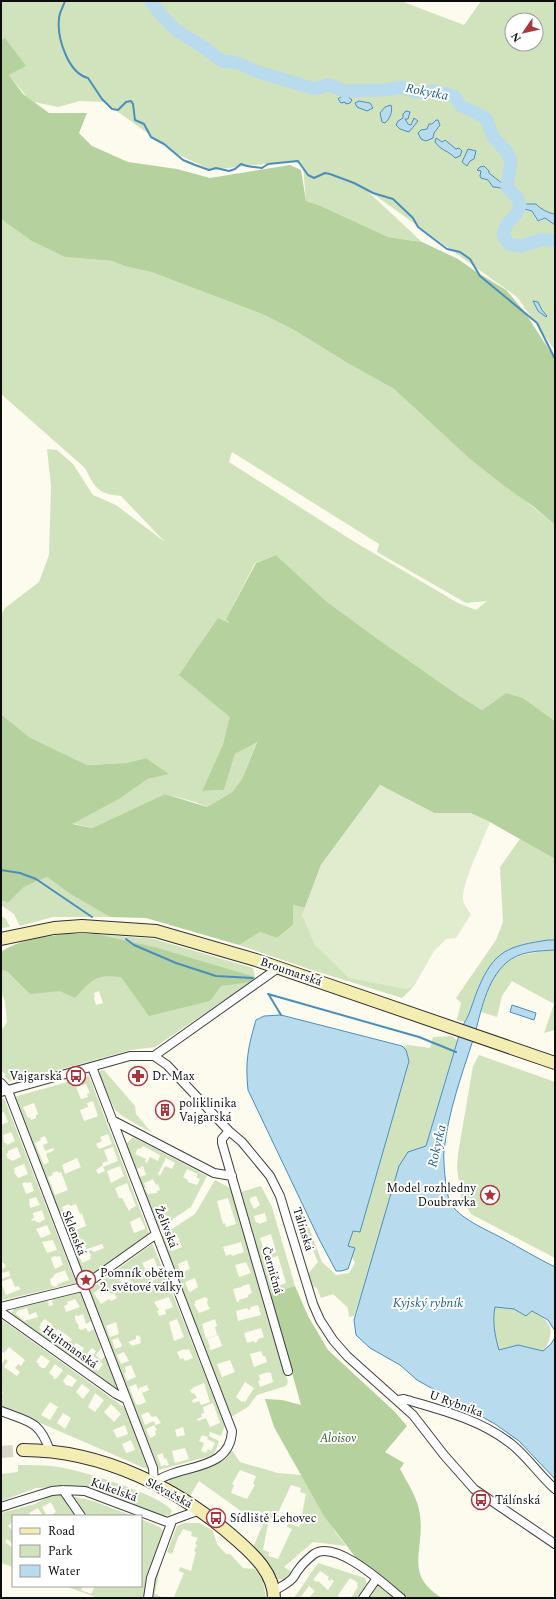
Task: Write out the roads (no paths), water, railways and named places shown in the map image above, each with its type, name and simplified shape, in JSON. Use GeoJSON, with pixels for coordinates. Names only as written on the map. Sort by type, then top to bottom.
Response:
{"type":"FeatureCollection","features":[{"type":"Feature","properties":{"kind":"street","name":"Broumarská"},"geometry":{"type":"LineString","coordinates":[[1,939],[54,928],[82,926],[156,931],[256,960],[555,1063]]}},
{"type":"Feature","properties":{"kind":"street","name":"Broumarská"},"geometry":{"type":"LineString","coordinates":[[1,944],[20,935]]}},
{"type":"Feature","properties":{"kind":"street"},"geometry":{"type":"LineString","coordinates":[[4,1091],[130,1056],[154,1056],[278,968]]}},
{"type":"Feature","properties":{"kind":"street","name":"Tálínská"},"geometry":{"type":"LineString","coordinates":[[154,1056],[167,1065],[229,1131],[242,1142],[270,1176],[280,1196],[313,1304],[320,1320],[333,1340],[347,1356],[413,1415],[444,1455],[474,1489],[555,1544]]}},
{"type":"Feature","properties":{"kind":"street","name":"Želivská"},"geometry":{"type":"LineString","coordinates":[[92,1067],[155,1235],[232,1431],[232,1439],[216,1460],[162,1477],[154,1483]]}},
{"type":"Feature","properties":{"kind":"street","name":"Sklenská"},"geometry":{"type":"LineString","coordinates":[[1,1083],[153,1468],[154,1483]]}},
{"type":"Feature","properties":{"kind":"street"},"geometry":{"type":"LineString","coordinates":[[112,1120],[214,1173],[232,1176]]}},
{"type":"Feature","properties":{"kind":"street","name":"Černičná"},"geometry":{"type":"LineString","coordinates":[[229,1131],[222,1139],[222,1143],[288,1371]]}},
{"type":"Feature","properties":{"kind":"street"},"geometry":{"type":"LineString","coordinates":[[1,1307],[82,1287],[155,1235]]}},
{"type":"Feature","properties":{"kind":"street","name":"Hejtmanská"},"geometry":{"type":"LineString","coordinates":[[1,1312],[116,1394],[126,1399]]}},
{"type":"Feature","properties":{"kind":"street","name":"U Rybníka"},"geometry":{"type":"LineString","coordinates":[[398,1400],[404,1399],[468,1419],[495,1433],[515,1448],[555,1489]]}},
{"type":"Feature","properties":{"kind":"street"},"geometry":{"type":"LineString","coordinates":[[1,1411],[36,1426],[45,1437],[50,1451]]}},
{"type":"Feature","properties":{"kind":"street","name":"Slévačská"},"geometry":{"type":"LineString","coordinates":[[23,1450],[50,1451],[94,1460],[121,1469],[154,1483],[200,1510],[248,1550],[269,1577],[274,1594]]}},
{"type":"Feature","properties":{"kind":"street"},"geometry":{"type":"LineString","coordinates":[[63,1490],[80,1515]]}},
{"type":"Feature","properties":{"kind":"street","name":"Kukelská"},"geometry":{"type":"LineString","coordinates":[[1,1507],[41,1494],[63,1490],[85,1491],[167,1522],[172,1521]]}},
{"type":"Feature","properties":{"kind":"street"},"geometry":{"type":"LineString","coordinates":[[148,1598],[151,1578],[172,1521],[200,1510]]}},
{"type":"Feature","properties":{"kind":"street"},"geometry":{"type":"LineString","coordinates":[[274,1594],[287,1583],[316,1552],[321,1552],[335,1553],[351,1559],[401,1598]]}},
{"type":"Feature","properties":{"kind":"street"},"geometry":{"type":"LineString","coordinates":[[363,1598],[377,1578]]}},
{"type":"Feature","properties":{"kind":"water"},"geometry":{"type":"Polygon","coordinates":[[[345,94],[352,100],[350,103],[341,103],[338,99],[345,94]]]}},
{"type":"Feature","properties":{"kind":"water"},"geometry":{"type":"Polygon","coordinates":[[[359,101],[370,103],[373,108],[367,111],[357,107],[355,103],[359,101]]]}},
{"type":"Feature","properties":{"kind":"water"},"geometry":{"type":"Polygon","coordinates":[[[391,105],[392,110],[390,117],[385,123],[382,122],[380,113],[385,107],[391,105]]]}},
{"type":"Feature","properties":{"kind":"water"},"geometry":{"type":"Polygon","coordinates":[[[406,111],[410,112],[408,119],[405,119],[408,124],[411,125],[414,118],[418,121],[409,132],[400,129],[396,125],[398,121],[403,118],[403,114],[406,111]]]}},
{"type":"Feature","properties":{"kind":"water"},"geometry":{"type":"Polygon","coordinates":[[[438,120],[440,125],[434,133],[433,138],[426,141],[421,139],[418,133],[421,130],[427,129],[429,124],[432,124],[438,120]]]}},
{"type":"Feature","properties":{"kind":"water"},"geometry":{"type":"Polygon","coordinates":[[[436,138],[442,142],[445,140],[456,149],[459,148],[462,151],[460,156],[455,158],[439,147],[435,142],[436,138]]]}},
{"type":"Feature","properties":{"kind":"water"},"geometry":{"type":"Polygon","coordinates":[[[468,149],[476,151],[474,159],[470,161],[467,166],[462,162],[468,149]]]}},
{"type":"Feature","properties":{"kind":"water"},"geometry":{"type":"Polygon","coordinates":[[[484,166],[489,173],[503,184],[509,182],[514,192],[524,199],[525,204],[536,204],[550,213],[555,214],[555,225],[545,218],[538,221],[532,211],[518,207],[512,196],[505,190],[493,187],[488,180],[481,178],[481,171],[477,170],[484,166]]]}},
{"type":"Feature","properties":{"kind":"water"},"geometry":{"type":"Polygon","coordinates":[[[533,301],[538,302],[547,316],[546,317],[538,311],[533,301]]]}},
{"type":"Feature","properties":{"kind":"water","name":"Kyjský rybník"},"geometry":{"type":"Polygon","coordinates":[[[555,940],[555,950],[529,952],[511,959],[499,970],[489,988],[452,1108],[446,1136],[444,1156],[447,1192],[450,1202],[459,1213],[473,1223],[555,1267],[555,1331],[548,1320],[532,1311],[526,1316],[514,1309],[495,1307],[494,1323],[499,1350],[518,1345],[543,1351],[551,1344],[555,1337],[555,1479],[519,1441],[495,1424],[417,1380],[400,1365],[370,1348],[356,1335],[354,1320],[399,1166],[408,1152],[426,1146],[461,1030],[484,976],[490,966],[504,952],[534,942],[555,940]]]}},
{"type":"Feature","properties":{"kind":"water"},"geometry":{"type":"Polygon","coordinates":[[[512,1005],[536,1013],[534,1020],[510,1012],[512,1005]]]}},
{"type":"Feature","properties":{"kind":"water"},"geometry":{"type":"Polygon","coordinates":[[[281,1015],[402,1046],[406,1050],[409,1061],[360,1232],[353,1231],[348,1246],[355,1248],[348,1269],[341,1271],[336,1271],[319,1239],[248,1090],[248,1055],[256,1020],[264,1016],[281,1015]]]}},
{"type":"Feature","properties":{"kind":"waterway"},"geometry":{"type":"LineString","coordinates":[[65,1],[59,19],[60,36],[65,54],[75,69],[81,75],[88,78],[102,99],[112,109],[118,110],[126,102],[131,101],[133,104],[135,120],[144,124],[151,137],[164,144],[183,160],[209,170],[216,168],[229,171],[235,169],[241,164],[262,168],[268,164],[298,161],[308,175],[314,178],[325,173],[330,174],[354,183],[373,193],[393,199],[413,218],[418,227],[447,249],[460,252],[470,259],[480,276],[537,323],[555,359]]}},
{"type":"Feature","properties":{"kind":"waterway","name":"Rokytka"},"geometry":{"type":"LineString","coordinates":[[151,1],[161,15],[176,30],[222,61],[241,64],[255,71],[315,89],[327,85],[344,91],[386,90],[402,87],[414,92],[434,91],[454,96],[461,106],[487,120],[493,137],[507,152],[511,162],[507,187],[518,199],[520,205],[517,213],[507,224],[503,235],[509,244],[522,246],[540,240],[555,240]]}},
{"type":"Feature","properties":{"kind":"waterway"},"geometry":{"type":"LineString","coordinates":[[1,870],[20,873],[36,879],[92,917]]}},
{"type":"Feature","properties":{"kind":"waterway"},"geometry":{"type":"LineString","coordinates":[[126,939],[134,945],[176,963],[216,976],[253,978]]}},
{"type":"Feature","properties":{"kind":"waterway"},"geometry":{"type":"LineString","coordinates":[[268,994],[419,1037],[456,1052]]}},
{"type":"Feature","properties":{"kind":"waterway"},"geometry":{"type":"LineString","coordinates":[[269,995],[281,1015]]}},
{"type":"Feature","properties":{"kind":"tunnel"},"geometry":{"type":"LineString","coordinates":[[1,1452],[23,1450]]}},
{"type":"Feature","properties":{"kind":"place","name":"Vajgarská"},"geometry":{"type":"Point","coordinates":[76,1076]}},
{"type":"Feature","properties":{"kind":"place","name":"Dr. Max"},"geometry":{"type":"Point","coordinates":[138,1076]}},
{"type":"Feature","properties":{"kind":"place","name":"poliklinika Vajgarská"},"geometry":{"type":"Point","coordinates":[165,1110]}},
{"type":"Feature","properties":{"kind":"place","name":"Model rozhledny Doubravka"},"geometry":{"type":"Point","coordinates":[490,1195]}},
{"type":"Feature","properties":{"kind":"place","name":"Pomník obětem 2. světové války"},"geometry":{"type":"Point","coordinates":[86,1280]}},
{"type":"Feature","properties":{"kind":"place","name":"Tálínská"},"geometry":{"type":"Point","coordinates":[481,1500]}},
{"type":"Feature","properties":{"kind":"place","name":"Sídliště Lehovec"},"geometry":{"type":"Point","coordinates":[216,1518]}},
{"type":"Feature","properties":{"kind":"park label","name":"Aloisov"},"geometry":{"type":"Point","coordinates":[338,1438]}}]}
